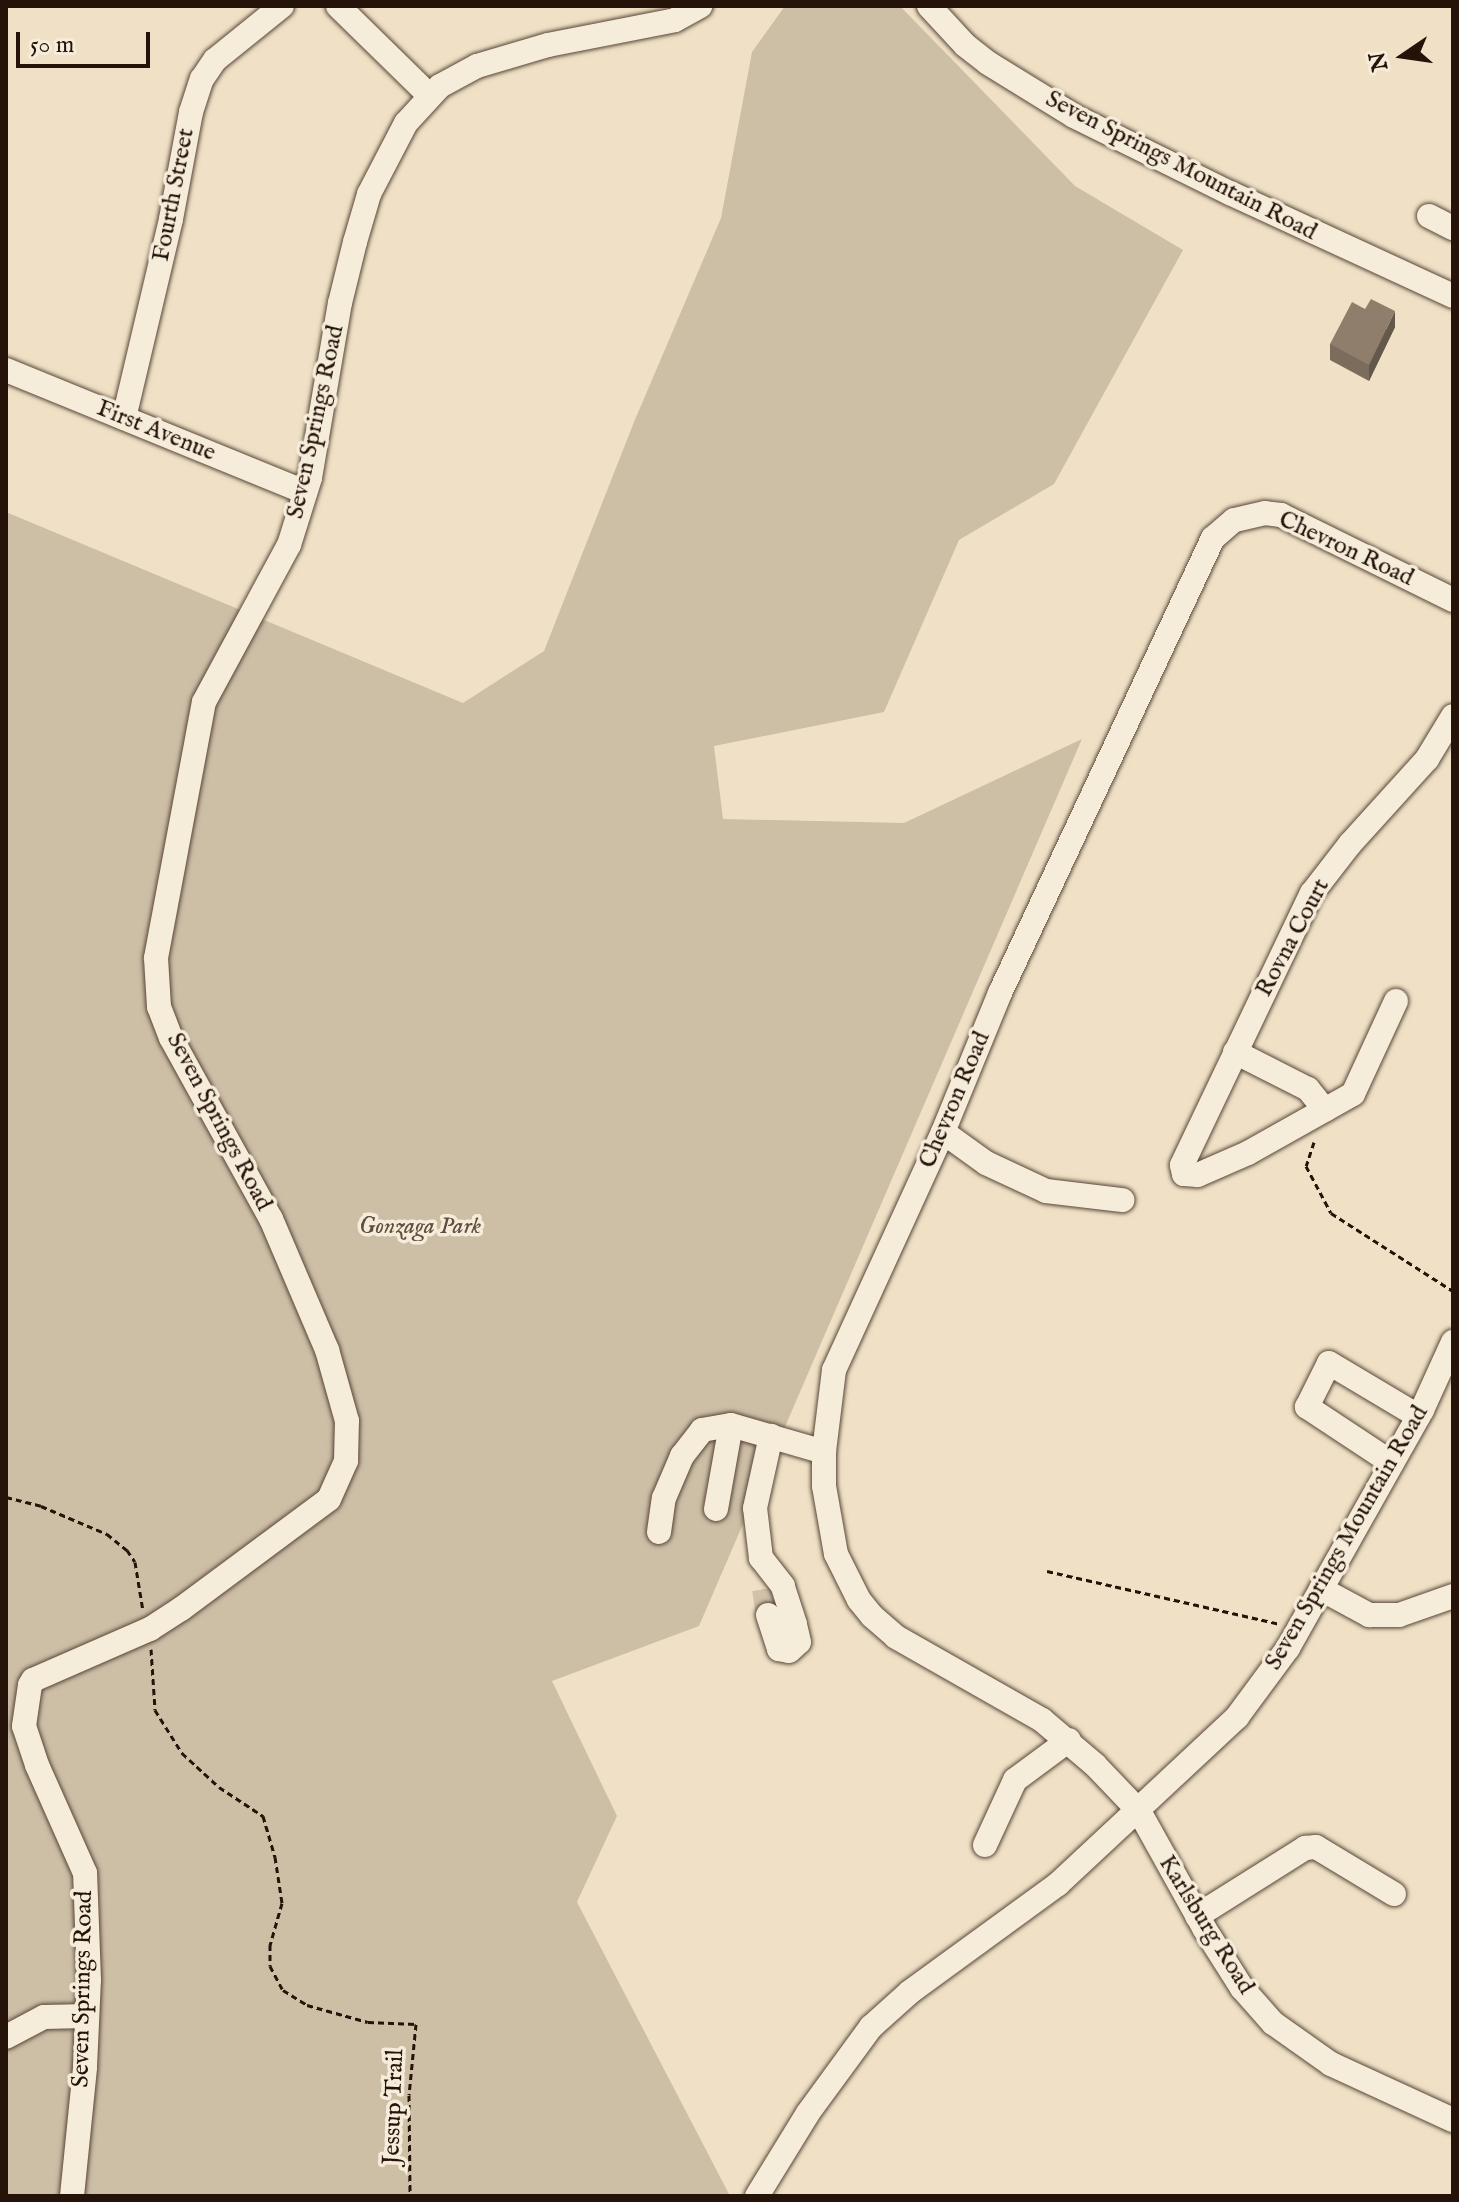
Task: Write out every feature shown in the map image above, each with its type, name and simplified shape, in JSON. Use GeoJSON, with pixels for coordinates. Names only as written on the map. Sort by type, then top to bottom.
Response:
{"type":"FeatureCollection","features":[{"type":"Feature","properties":{"kind":"street","name":"Fourth Street"},"geometry":{"type":"LineString","coordinates":[[124,418],[171,219],[191,112],[202,79],[215,60],[282,6]]}},
{"type":"Feature","properties":{"kind":"street"},"geometry":{"type":"LineString","coordinates":[[338,6],[429,95]]}},
{"type":"Feature","properties":{"kind":"street","name":"Seven Springs Road"},"geometry":{"type":"LineString","coordinates":[[72,2196],[87,2016],[85,1873],[37,1765],[24,1726],[30,1685],[33,1680],[150,1629],[329,1499],[346,1461],[347,1421],[327,1350],[271,1219],[171,1038],[159,1007],[156,958],[204,702],[289,545],[305,492],[340,303],[369,194],[406,123],[429,95],[477,66],[548,45],[675,20],[700,6]]}},
{"type":"Feature","properties":{"kind":"street","name":"Seven Springs Mountain Road"},"geometry":{"type":"LineString","coordinates":[[929,6],[988,63],[1074,116],[1230,193],[1453,296]]}},
{"type":"Feature","properties":{"kind":"street"},"geometry":{"type":"LineString","coordinates":[[1429,216],[1453,228]]}},
{"type":"Feature","properties":{"kind":"street","name":"First Avenue"},"geometry":{"type":"LineString","coordinates":[[6,370],[305,492]]}},
{"type":"Feature","properties":{"kind":"street","name":"Chevron Road"},"geometry":{"type":"LineString","coordinates":[[1139,1811],[1069,1740],[1042,1720],[896,1637],[872,1616],[854,1592],[836,1554],[826,1498],[824,1452],[834,1370],[943,1132],[1013,964],[1204,553],[1222,527],[1251,515],[1281,515],[1453,600]]}},
{"type":"Feature","properties":{"kind":"street","name":"Rovna Court"},"geometry":{"type":"LineString","coordinates":[[1325,1110],[1248,1153],[1198,1175],[1184,1174],[1182,1165],[1312,893],[1350,844],[1427,759],[1453,716]]}},
{"type":"Feature","properties":{"kind":"street"},"geometry":{"type":"LineString","coordinates":[[1235,1052],[1282,1073],[1308,1089],[1325,1110],[1353,1094],[1396,1001]]}},
{"type":"Feature","properties":{"kind":"street"},"geometry":{"type":"LineString","coordinates":[[943,1132],[986,1163],[1046,1191],[1122,1200]]}},
{"type":"Feature","properties":{"kind":"street","name":"Seven Springs Mountain Road"},"geometry":{"type":"LineString","coordinates":[[757,2196],[808,2113],[871,2027],[910,1992],[1058,1884],[1237,1717],[1299,1629],[1418,1416],[1453,1342]]}},
{"type":"Feature","properties":{"kind":"street"},"geometry":{"type":"LineString","coordinates":[[1392,1463],[1307,1407],[1329,1363],[1418,1416]]}},
{"type":"Feature","properties":{"kind":"street"},"geometry":{"type":"LineString","coordinates":[[659,1532],[664,1498],[682,1456],[702,1430],[731,1425],[824,1452]]}},
{"type":"Feature","properties":{"kind":"street"},"geometry":{"type":"LineString","coordinates":[[716,1509],[731,1425]]}},
{"type":"Feature","properties":{"kind":"street"},"geometry":{"type":"LineString","coordinates":[[764,1589],[755,1508],[771,1436]]}},
{"type":"Feature","properties":{"kind":"street"},"geometry":{"type":"LineString","coordinates":[[761,1558],[777,1574],[791,1612],[799,1642],[789,1651],[779,1649],[768,1615]]}},
{"type":"Feature","properties":{"kind":"street"},"geometry":{"type":"LineString","coordinates":[[1321,1589],[1369,1615],[1399,1615],[1453,1596]]}},
{"type":"Feature","properties":{"kind":"street"},"geometry":{"type":"LineString","coordinates":[[985,1845],[1015,1780],[1069,1740]]}},
{"type":"Feature","properties":{"kind":"street","name":"Karlsburg Road"},"geometry":{"type":"LineString","coordinates":[[1139,1811],[1197,1916],[1242,1988],[1273,2023],[1331,2064],[1453,2120]]}},
{"type":"Feature","properties":{"kind":"street"},"geometry":{"type":"LineString","coordinates":[[1197,1916],[1305,1848],[1316,1847],[1394,1894]]}},
{"type":"Feature","properties":{"kind":"street"},"geometry":{"type":"LineString","coordinates":[[6,2037],[44,2017],[87,2016]]}},
{"type":"Feature","properties":{"kind":"path"},"geometry":{"type":"LineString","coordinates":[[1325,1110],[1306,1166],[1331,1213],[1453,1291]]}},
{"type":"Feature","properties":{"kind":"path","name":"Jessup Trail"},"geometry":{"type":"LineString","coordinates":[[6,1497],[41,1506],[107,1534],[127,1550],[135,1562],[140,1604],[150,1629],[155,1710],[182,1753],[219,1787],[263,1816],[275,1857],[282,1903],[270,1945],[270,1966],[283,1990],[307,2005],[368,2022],[416,2024],[409,2095],[410,2196]]}},
{"type":"Feature","properties":{"kind":"path"},"geometry":{"type":"LineString","coordinates":[[1047,1571],[1299,1629]]}},
{"type":"Feature","properties":{"kind":"green space","name":"Gonzaga Park"},"geometry":{"type":"Polygon","coordinates":[[[785,6],[900,6],[1075,186],[1183,250],[1054,484],[959,540],[884,712],[714,746],[723,819],[904,823],[1082,739],[699,1626],[552,1681],[617,1816],[577,1902],[730,2196],[6,2196],[6,512],[463,703],[544,651],[634,422],[721,218],[752,52],[785,6]]]}},
{"type":"Feature","properties":{"kind":"building"},"geometry":{"type":"Polygon","coordinates":[[[1371,299],[1395,311],[1369,365],[1330,344],[1352,302],[1365,309],[1371,299]]]}},
{"type":"Feature","properties":{"kind":"tunnel"},"geometry":{"type":"LineString","coordinates":[[764,1589],[768,1615]]}}]}
